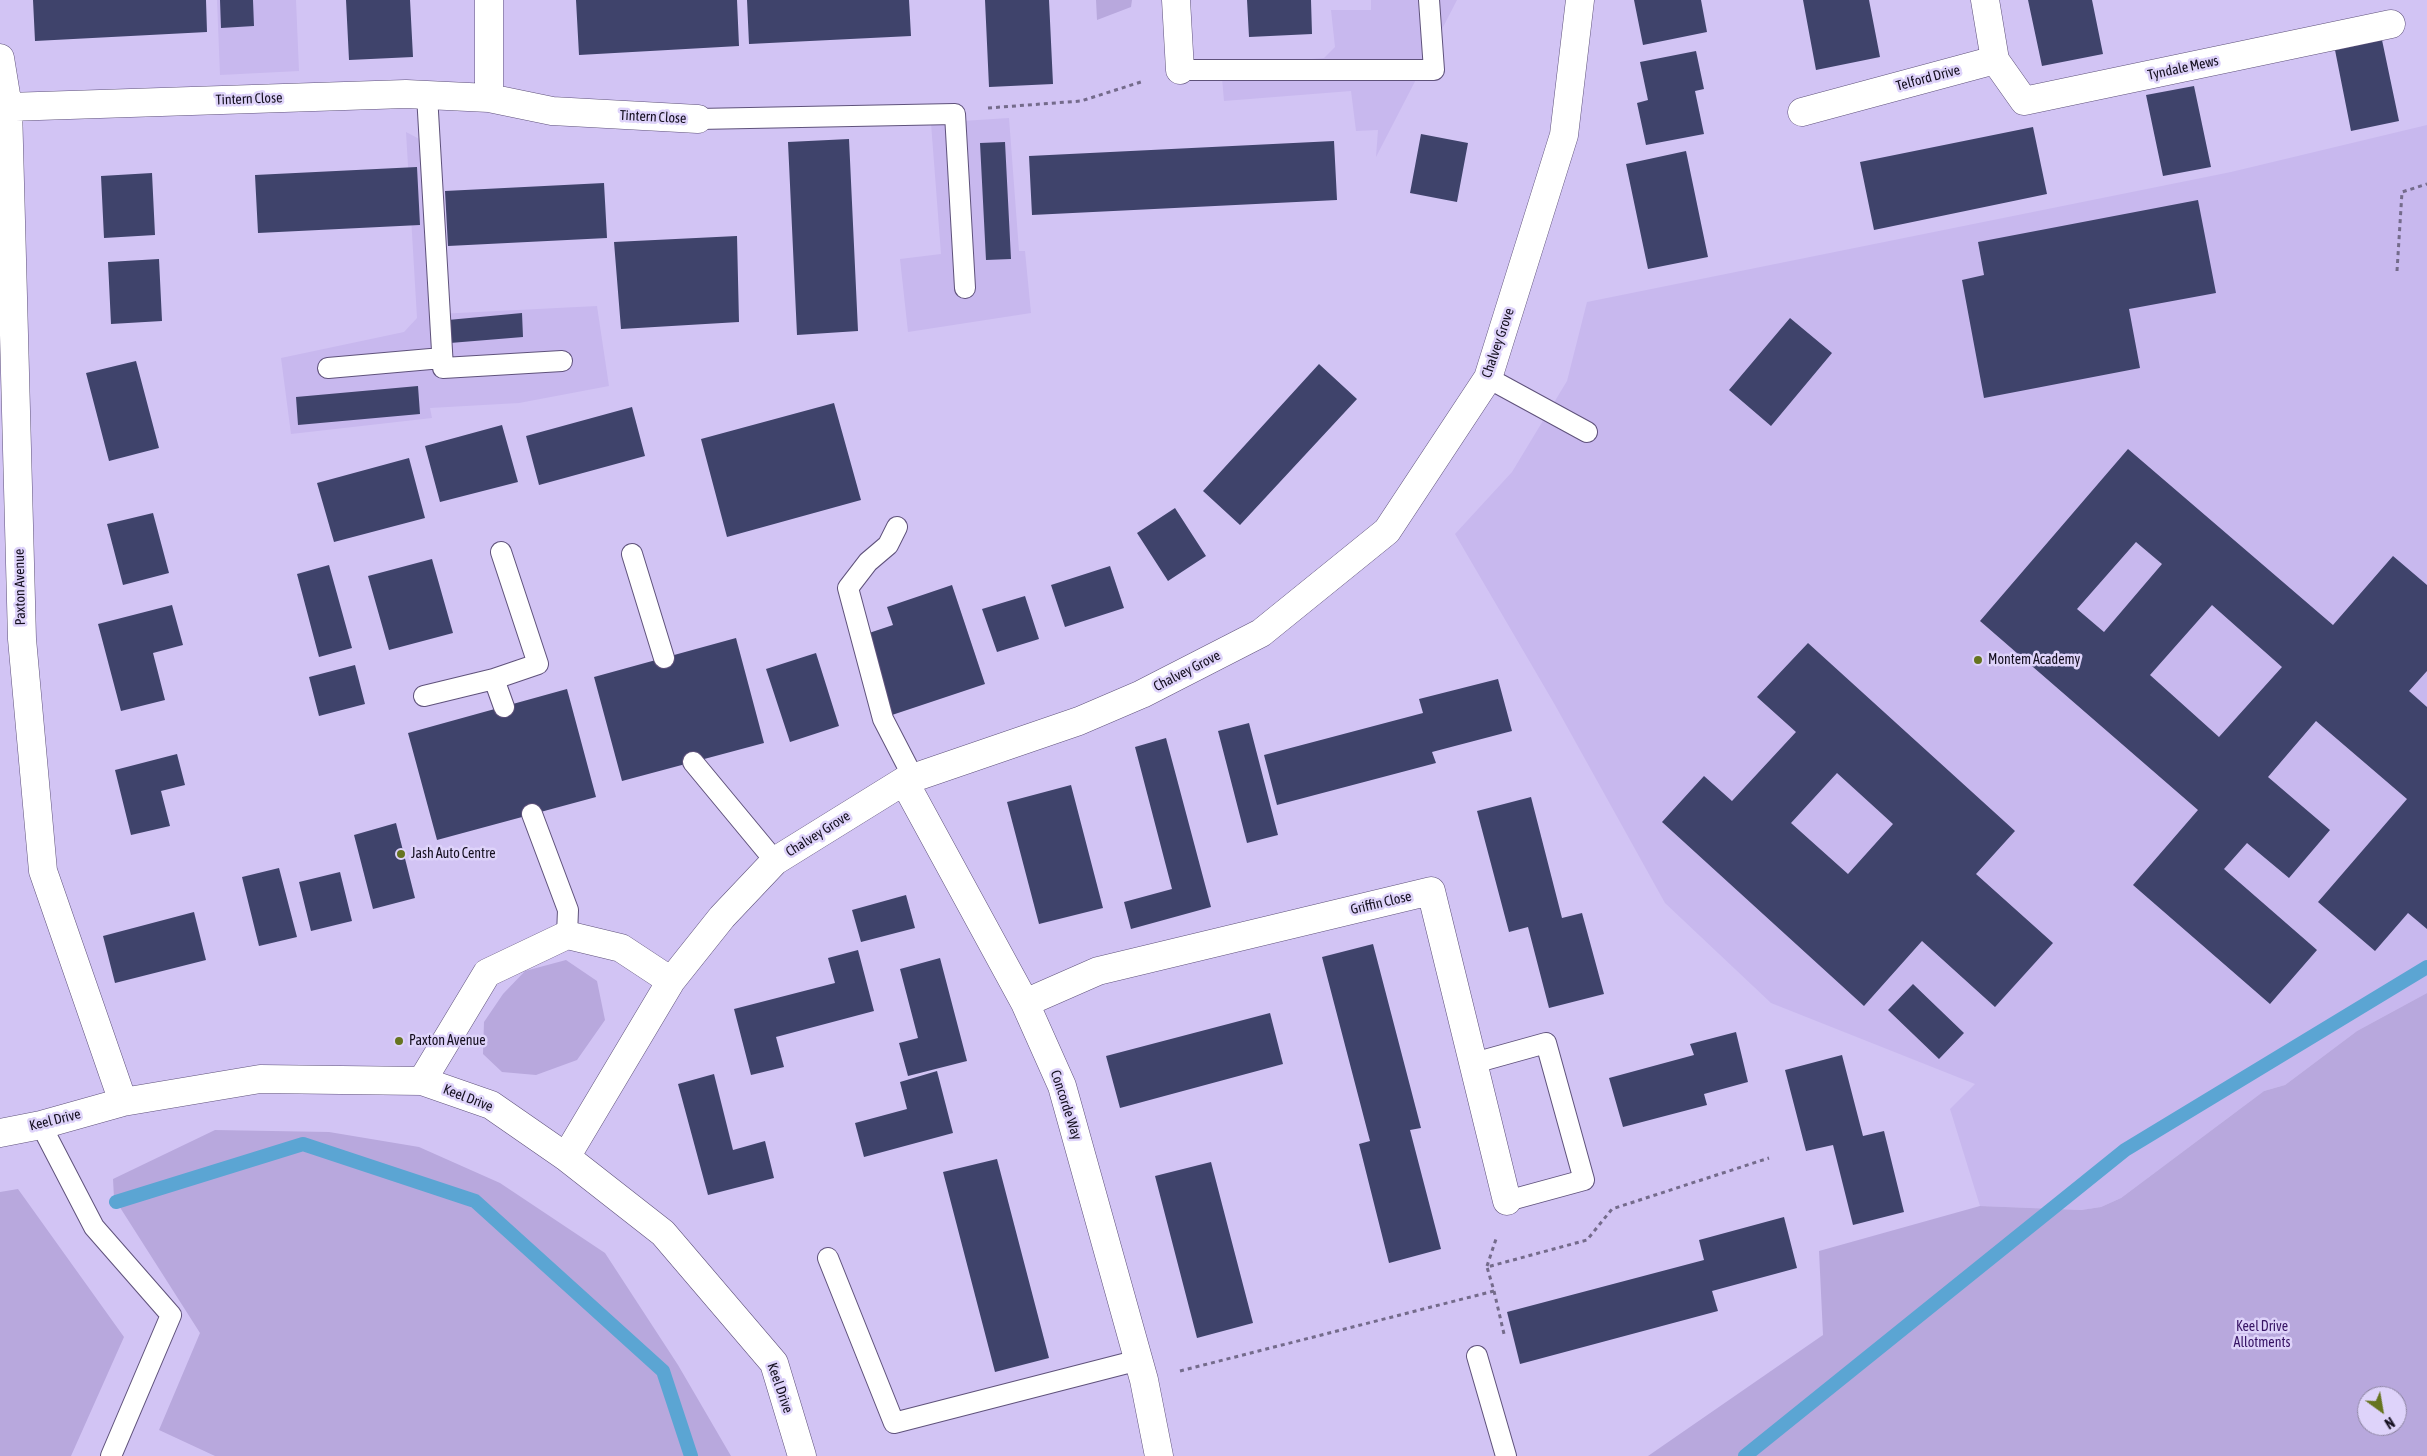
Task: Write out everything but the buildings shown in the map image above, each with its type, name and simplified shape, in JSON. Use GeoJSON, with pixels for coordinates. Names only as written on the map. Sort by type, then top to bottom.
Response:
{"type":"FeatureCollection","features":[{"type":"Feature","properties":{"kind":"street"},"geometry":{"type":"LineString","coordinates":[[489,0],[489,98]]}},
{"type":"Feature","properties":{"kind":"street"},"geometry":{"type":"LineString","coordinates":[[1176,0],[1180,70]]}},
{"type":"Feature","properties":{"kind":"street","name":"Chalvey Grove"},"geometry":{"type":"LineString","coordinates":[[566,1157],[671,981],[722,917],[775,861],[908,779],[1079,721],[1142,694],[1261,633],[1387,531],[1488,378],[1564,134],[1580,0]]}},
{"type":"Feature","properties":{"kind":"street"},"geometry":{"type":"LineString","coordinates":[[1986,0],[1995,60]]}},
{"type":"Feature","properties":{"kind":"street","name":"Tyndale Mews"},"geometry":{"type":"LineString","coordinates":[[1995,60],[2024,101],[2391,24]]}},
{"type":"Feature","properties":{"kind":"street","name":"Paxton Avenue"},"geometry":{"type":"LineString","coordinates":[[0,58],[8,108],[22,639],[43,871],[123,1102]]}},
{"type":"Feature","properties":{"kind":"street","name":"Telford Drive"},"geometry":{"type":"LineString","coordinates":[[1802,112],[1995,60]]}},
{"type":"Feature","properties":{"kind":"street","name":"Tintern Close"},"geometry":{"type":"LineString","coordinates":[[8,108],[426,95],[489,98],[552,111],[698,119]]}},
{"type":"Feature","properties":{"kind":"street","name":"Concorde Way"},"geometry":{"type":"LineString","coordinates":[[908,779],[1025,1003],[1062,1086],[1142,1370],[1159,1456]]}},
{"type":"Feature","properties":{"kind":"street","name":"Griffin Close"},"geometry":{"type":"LineString","coordinates":[[1025,1003],[1098,971],[1431,891],[1507,1201]]}},
{"type":"Feature","properties":{"kind":"street"},"geometry":{"type":"LineString","coordinates":[[422,1081],[487,973],[567,936],[621,948],[671,981]]}},
{"type":"Feature","properties":{"kind":"street","name":"Keel Drive"},"geometry":{"type":"LineString","coordinates":[[0,1133],[41,1125],[123,1102],[260,1079],[422,1081],[491,1105],[566,1157],[663,1233],[774,1363],[802,1456]]}},
{"type":"Feature","properties":{"kind":"lane"},"geometry":{"type":"LineString","coordinates":[[1180,70],[1434,70],[1430,0]]}},
{"type":"Feature","properties":{"kind":"lane"},"geometry":{"type":"LineString","coordinates":[[426,95],[443,368],[562,361]]}},
{"type":"Feature","properties":{"kind":"lane"},"geometry":{"type":"LineString","coordinates":[[698,119],[955,114],[965,288]]}},
{"type":"Feature","properties":{"kind":"lane"},"geometry":{"type":"LineString","coordinates":[[328,368],[442,358]]}},
{"type":"Feature","properties":{"kind":"lane"},"geometry":{"type":"LineString","coordinates":[[1488,378],[1587,432]]}},
{"type":"Feature","properties":{"kind":"lane"},"geometry":{"type":"LineString","coordinates":[[897,527],[888,545],[868,562],[848,588],[883,719],[908,779]]}},
{"type":"Feature","properties":{"kind":"lane"},"geometry":{"type":"LineString","coordinates":[[424,696],[494,679],[538,664],[501,552]]}},
{"type":"Feature","properties":{"kind":"lane"},"geometry":{"type":"LineString","coordinates":[[632,554],[664,658]]}},
{"type":"Feature","properties":{"kind":"lane"},"geometry":{"type":"LineString","coordinates":[[494,679],[504,707]]}},
{"type":"Feature","properties":{"kind":"lane"},"geometry":{"type":"LineString","coordinates":[[693,762],[775,861]]}},
{"type":"Feature","properties":{"kind":"lane"},"geometry":{"type":"LineString","coordinates":[[532,814],[568,910],[567,936]]}},
{"type":"Feature","properties":{"kind":"lane"},"geometry":{"type":"LineString","coordinates":[[1474,1063],[1546,1043],[1584,1180],[1507,1201]]}},
{"type":"Feature","properties":{"kind":"lane"},"geometry":{"type":"LineString","coordinates":[[41,1125],[94,1227],[171,1315],[111,1456]]}},
{"type":"Feature","properties":{"kind":"lane"},"geometry":{"type":"LineString","coordinates":[[828,1258],[894,1423],[1142,1370]]}},
{"type":"Feature","properties":{"kind":"lane"},"geometry":{"type":"LineString","coordinates":[[1477,1356],[1506,1456]]}},
{"type":"Feature","properties":{"kind":"path"},"geometry":{"type":"LineString","coordinates":[[955,114],[990,107],[1081,101],[1180,70]]}},
{"type":"Feature","properties":{"kind":"path"},"geometry":{"type":"LineString","coordinates":[[2397,271],[2402,192],[2427,184]]}},
{"type":"Feature","properties":{"kind":"path"},"geometry":{"type":"LineString","coordinates":[[1142,1370],[1494,1291],[1487,1266],[1587,1240],[1612,1209],[1769,1158]]}},
{"type":"Feature","properties":{"kind":"shaded area"},"geometry":{"type":"Polygon","coordinates":[[[217,0],[296,0],[299,71],[220,75],[217,0]]]}},
{"type":"Feature","properties":{"kind":"shaded area"},"geometry":{"type":"Polygon","coordinates":[[[1371,0],[1457,0],[1376,157],[1378,130],[1356,131],[1351,91],[1224,101],[1221,66],[1324,58],[1335,47],[1331,10],[1371,10],[1371,0]]]}},
{"type":"Feature","properties":{"kind":"shaded area"},"geometry":{"type":"Polygon","coordinates":[[[1009,118],[1019,251],[1025,251],[1031,313],[908,332],[900,259],[941,254],[931,123],[1009,118]]]}},
{"type":"Feature","properties":{"kind":"shaded area","name":"Montem Academy"},"geometry":{"type":"Polygon","coordinates":[[[2427,125],[2427,993],[2357,1031],[2285,1085],[2264,1091],[2121,1198],[2101,1207],[2081,1210],[1980,1206],[1950,1109],[1975,1084],[1771,1003],[1665,903],[1555,705],[1455,534],[1512,472],[1567,381],[1587,302],[2231,172],[2427,125]]]}},
{"type":"Feature","properties":{"kind":"shaded area"},"geometry":{"type":"Polygon","coordinates":[[[406,132],[429,144],[438,314],[597,306],[609,386],[519,403],[430,408],[432,418],[291,434],[281,358],[404,332],[417,318],[406,132]]]}},
{"type":"Feature","properties":{"kind":"green space"},"geometry":{"type":"Polygon","coordinates":[[[1096,0],[1132,0],[1131,7],[1097,20],[1096,0]]]}},
{"type":"Feature","properties":{"kind":"green space"},"geometry":{"type":"Polygon","coordinates":[[[566,960],[597,981],[605,1020],[577,1060],[536,1075],[502,1072],[483,1054],[484,1022],[503,994],[525,971],[566,960]]]}},
{"type":"Feature","properties":{"kind":"green space","name":"Keel Drive Allotments"},"geometry":{"type":"Polygon","coordinates":[[[2427,993],[2427,1456],[1648,1456],[1823,1335],[1819,1251],[1980,1206],[2081,1210],[2101,1207],[2121,1198],[2264,1091],[2285,1085],[2357,1031],[2427,993]]]}},
{"type":"Feature","properties":{"kind":"green space"},"geometry":{"type":"Polygon","coordinates":[[[215,1130],[329,1132],[419,1147],[500,1183],[605,1253],[678,1365],[731,1456],[215,1456],[159,1430],[200,1333],[114,1198],[113,1179],[215,1130]]]}},
{"type":"Feature","properties":{"kind":"green space"},"geometry":{"type":"Polygon","coordinates":[[[18,1189],[124,1337],[71,1456],[0,1456],[0,1192],[18,1189]]]}},
{"type":"Feature","properties":{"kind":"waterway"},"geometry":{"type":"LineString","coordinates":[[1745,1456],[2125,1150],[2427,967]]}},
{"type":"Feature","properties":{"kind":"waterway"},"geometry":{"type":"LineString","coordinates":[[116,1202],[303,1144],[475,1201],[663,1371],[691,1456]]}},
{"type":"Feature","properties":{"kind":"place","name":"Montem Academy"},"geometry":{"type":"Point","coordinates":[1978,660]}},
{"type":"Feature","properties":{"kind":"place","name":"Jash Auto Centre"},"geometry":{"type":"Point","coordinates":[401,854]}},
{"type":"Feature","properties":{"kind":"place","name":"Paxton Avenue"},"geometry":{"type":"Point","coordinates":[399,1041]}}]}
